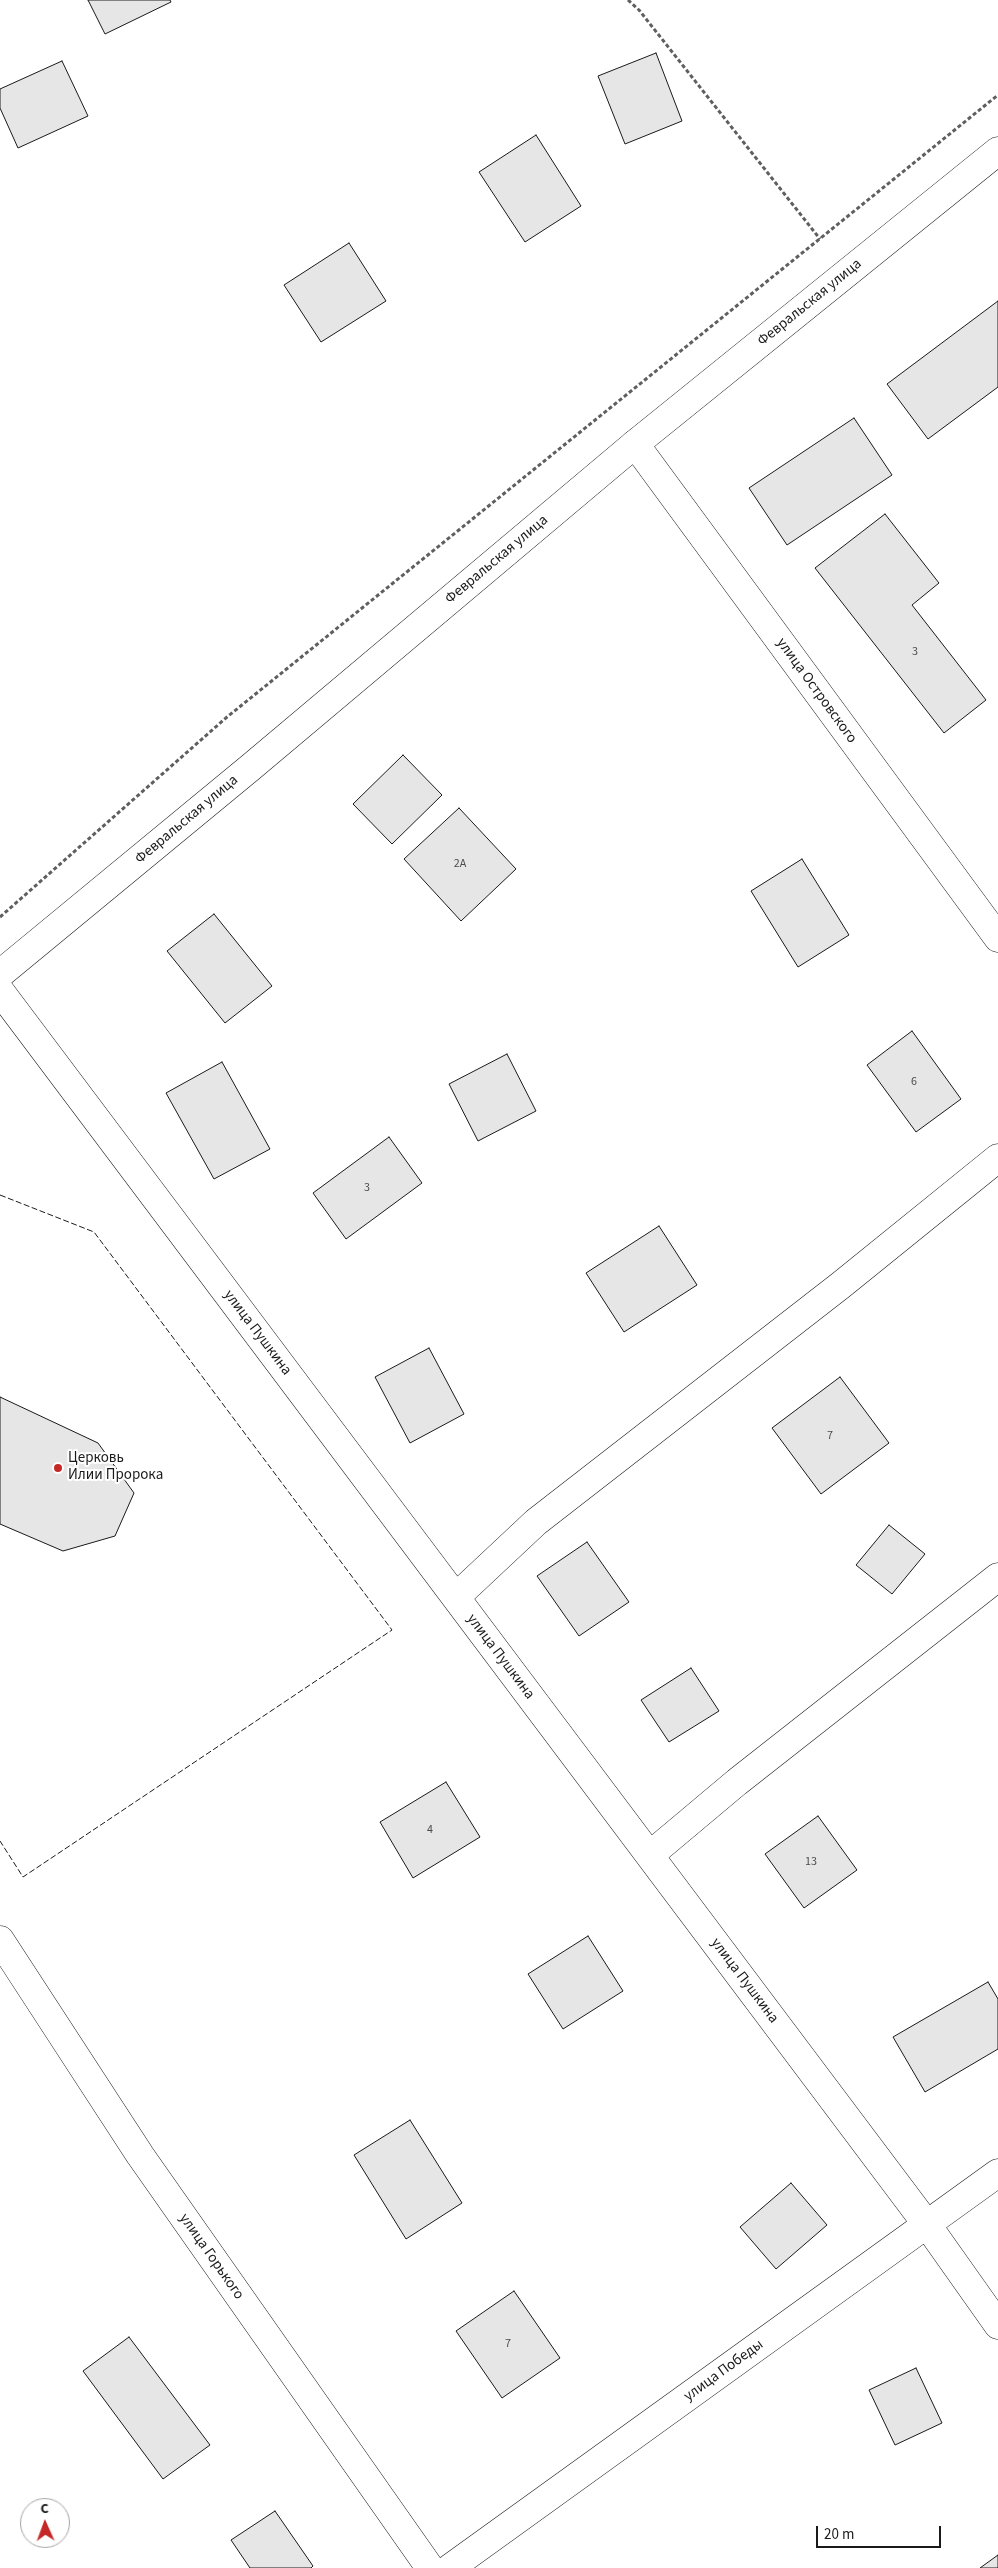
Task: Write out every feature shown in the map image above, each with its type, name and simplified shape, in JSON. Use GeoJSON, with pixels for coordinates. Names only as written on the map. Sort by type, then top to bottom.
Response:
{"type":"FeatureCollection","features":[{"type":"Feature","properties":{"kind":"street","name":"Февральская улица"},"geometry":{"type":"LineString","coordinates":[[0,974],[251,767],[635,444],[998,151]]}},
{"type":"Feature","properties":{"kind":"street","name":"улица Островского"},"geometry":{"type":"LineString","coordinates":[[635,444],[998,938]]}},
{"type":"Feature","properties":{"kind":"street","name":"улица Пушкина"},"geometry":{"type":"LineString","coordinates":[[0,991],[928,2226],[998,2324]]}},
{"type":"Feature","properties":{"kind":"street"},"geometry":{"type":"LineString","coordinates":[[456,1598],[536,1522],[841,1285],[998,1158]]}},
{"type":"Feature","properties":{"kind":"street"},"geometry":{"type":"LineString","coordinates":[[650,1856],[737,1782],[998,1577]]}},
{"type":"Feature","properties":{"kind":"street","name":"улица Горького"},"geometry":{"type":"LineString","coordinates":[[0,1940],[140,2155],[430,2568]]}},
{"type":"Feature","properties":{"kind":"street","name":"улица Победы"},"geometry":{"type":"LineString","coordinates":[[450,2568],[928,2226],[998,2173]]}},
{"type":"Feature","properties":{"kind":"path"},"geometry":{"type":"LineString","coordinates":[[628,0],[639,10],[820,239]]}},
{"type":"Feature","properties":{"kind":"path"},"geometry":{"type":"LineString","coordinates":[[0,918],[227,717],[998,95]]}},
{"type":"Feature","properties":{"kind":"building"},"geometry":{"type":"Polygon","coordinates":[[[88,0],[170,0],[171,2],[105,34],[88,0]]]}},
{"type":"Feature","properties":{"kind":"building"},"geometry":{"type":"Polygon","coordinates":[[[656,53],[682,121],[625,144],[598,76],[656,53]]]}},
{"type":"Feature","properties":{"kind":"building"},"geometry":{"type":"Polygon","coordinates":[[[62,61],[88,116],[18,148],[0,108],[0,89],[62,61]]]}},
{"type":"Feature","properties":{"kind":"building"},"geometry":{"type":"Polygon","coordinates":[[[536,135],[581,206],[525,242],[479,172],[536,135]]]}},
{"type":"Feature","properties":{"kind":"building"},"geometry":{"type":"Polygon","coordinates":[[[349,243],[386,301],[321,342],[284,285],[349,243]]]}},
{"type":"Feature","properties":{"kind":"building"},"geometry":{"type":"Polygon","coordinates":[[[998,301],[998,387],[928,439],[887,384],[998,301]]]}},
{"type":"Feature","properties":{"kind":"building"},"geometry":{"type":"Polygon","coordinates":[[[854,418],[892,475],[787,545],[749,488],[854,418]]]}},
{"type":"Feature","properties":{"kind":"building"},"geometry":{"type":"Polygon","coordinates":[[[885,514],[939,583],[912,605],[986,700],[944,733],[815,568],[885,514]]]}},
{"type":"Feature","properties":{"kind":"building"},"geometry":{"type":"Polygon","coordinates":[[[403,755],[442,795],[392,844],[353,804],[403,755]]]}},
{"type":"Feature","properties":{"kind":"building"},"geometry":{"type":"Polygon","coordinates":[[[459,808],[516,869],[461,921],[404,859],[459,808]]]}},
{"type":"Feature","properties":{"kind":"building"},"geometry":{"type":"Polygon","coordinates":[[[802,859],[849,935],[798,967],[751,891],[802,859]]]}},
{"type":"Feature","properties":{"kind":"building"},"geometry":{"type":"Polygon","coordinates":[[[214,914],[272,986],[225,1023],[167,951],[214,914]]]}},
{"type":"Feature","properties":{"kind":"building"},"geometry":{"type":"Polygon","coordinates":[[[912,1031],[961,1099],[916,1132],[867,1065],[912,1031]]]}},
{"type":"Feature","properties":{"kind":"building"},"geometry":{"type":"Polygon","coordinates":[[[507,1054],[536,1111],[478,1141],[449,1084],[507,1054]]]}},
{"type":"Feature","properties":{"kind":"building"},"geometry":{"type":"Polygon","coordinates":[[[222,1062],[270,1149],[214,1179],[166,1093],[222,1062]]]}},
{"type":"Feature","properties":{"kind":"building"},"geometry":{"type":"Polygon","coordinates":[[[389,1137],[422,1183],[346,1239],[313,1193],[389,1137]]]}},
{"type":"Feature","properties":{"kind":"building"},"geometry":{"type":"Polygon","coordinates":[[[659,1226],[697,1285],[624,1332],[586,1273],[659,1226]]]}},
{"type":"Feature","properties":{"kind":"building"},"geometry":{"type":"Polygon","coordinates":[[[429,1348],[464,1414],[410,1443],[375,1377],[429,1348]]]}},
{"type":"Feature","properties":{"kind":"building"},"geometry":{"type":"Polygon","coordinates":[[[840,1377],[889,1443],[821,1494],[772,1428],[840,1377]]]}},
{"type":"Feature","properties":{"kind":"building","name":"Церковь Илии Пророка"},"geometry":{"type":"Polygon","coordinates":[[[0,1397],[98,1443],[134,1493],[115,1536],[63,1551],[0,1524],[0,1397]]]}},
{"type":"Feature","properties":{"kind":"building"},"geometry":{"type":"Polygon","coordinates":[[[889,1525],[925,1554],[892,1594],[856,1565],[889,1525]]]}},
{"type":"Feature","properties":{"kind":"building"},"geometry":{"type":"Polygon","coordinates":[[[587,1542],[629,1602],[579,1636],[537,1576],[587,1542]]]}},
{"type":"Feature","properties":{"kind":"building"},"geometry":{"type":"Polygon","coordinates":[[[691,1668],[719,1711],[669,1742],[641,1700],[691,1668]]]}},
{"type":"Feature","properties":{"kind":"building"},"geometry":{"type":"Polygon","coordinates":[[[446,1782],[480,1837],[413,1878],[380,1822],[446,1782]]]}},
{"type":"Feature","properties":{"kind":"building"},"geometry":{"type":"Polygon","coordinates":[[[818,1816],[857,1870],[804,1908],[765,1854],[818,1816]]]}},
{"type":"Feature","properties":{"kind":"building"},"geometry":{"type":"Polygon","coordinates":[[[588,1936],[623,1991],[563,2029],[528,1974],[588,1936]]]}},
{"type":"Feature","properties":{"kind":"building"},"geometry":{"type":"Polygon","coordinates":[[[988,1982],[998,1999],[998,2049],[925,2092],[893,2037],[988,1982]]]}},
{"type":"Feature","properties":{"kind":"building"},"geometry":{"type":"Polygon","coordinates":[[[410,2120],[462,2203],[406,2239],[354,2155],[410,2120]]]}},
{"type":"Feature","properties":{"kind":"building"},"geometry":{"type":"Polygon","coordinates":[[[791,2183],[827,2225],[776,2269],[740,2227],[791,2183]]]}},
{"type":"Feature","properties":{"kind":"building"},"geometry":{"type":"Polygon","coordinates":[[[514,2291],[560,2358],[502,2398],[456,2331],[514,2291]]]}},
{"type":"Feature","properties":{"kind":"building"},"geometry":{"type":"Polygon","coordinates":[[[129,2337],[210,2445],[163,2479],[83,2371],[129,2337]]]}},
{"type":"Feature","properties":{"kind":"building"},"geometry":{"type":"Polygon","coordinates":[[[916,2368],[942,2423],[895,2445],[869,2390],[916,2368]]]}},
{"type":"Feature","properties":{"kind":"building"},"geometry":{"type":"Polygon","coordinates":[[[275,2511],[313,2566],[311,2568],[250,2568],[231,2540],[275,2511]]]}},
{"type":"Feature","properties":{"kind":"building"},"geometry":{"type":"Polygon","coordinates":[[[998,2555],[998,2568],[980,2568],[998,2555]]]}},
{"type":"Feature","properties":{"kind":"fence"},"geometry":{"type":"LineString","coordinates":[[0,1195],[94,1232],[392,1630],[23,1877],[0,1841]]}},
{"type":"Feature","properties":{"kind":"place","name":"Церковь Илии Пророка"},"geometry":{"type":"Point","coordinates":[58,1468]}}]}
